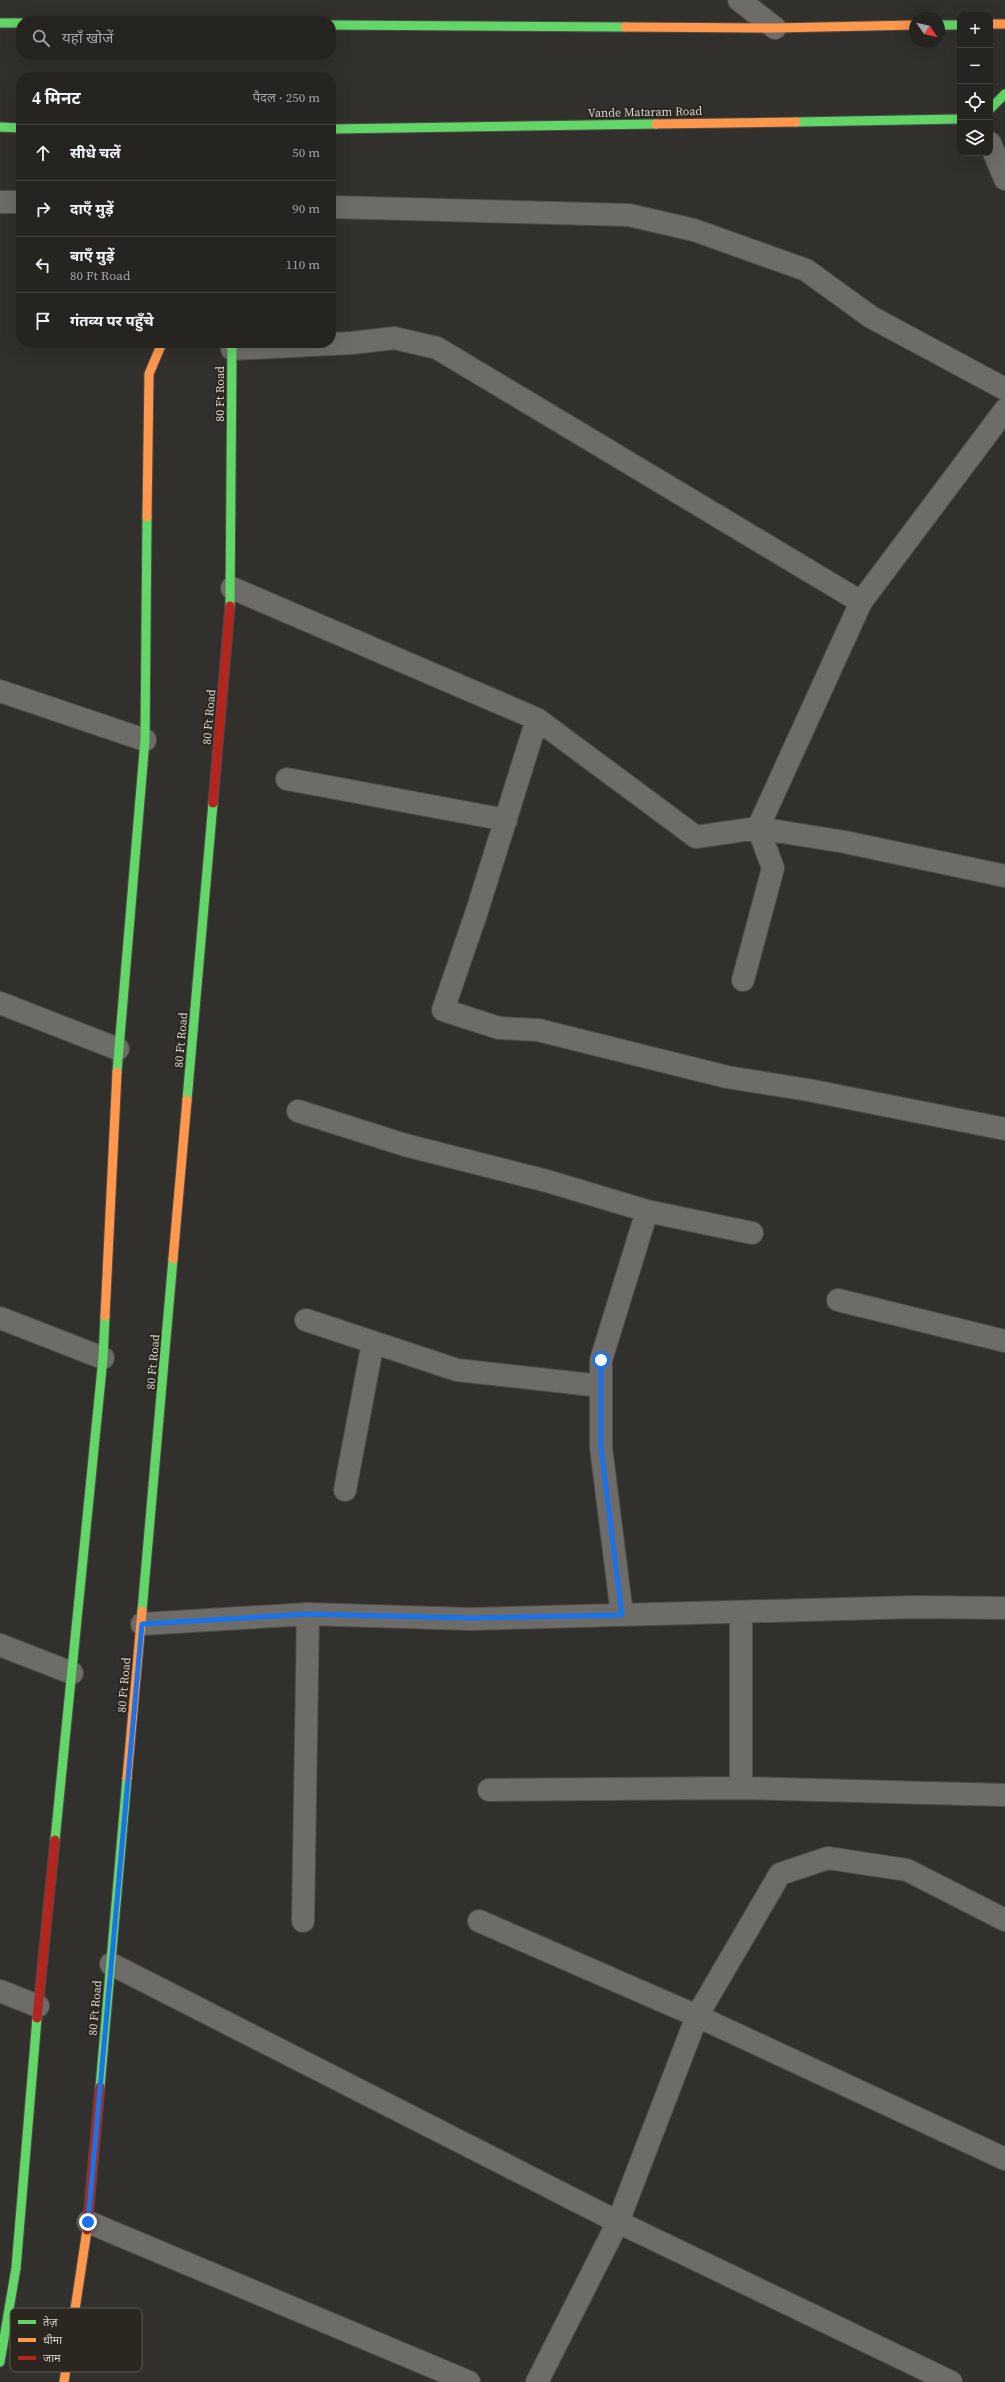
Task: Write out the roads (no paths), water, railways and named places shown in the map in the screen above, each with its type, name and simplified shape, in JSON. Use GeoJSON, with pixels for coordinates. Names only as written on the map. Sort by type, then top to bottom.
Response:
{"type":"FeatureCollection","features":[{"type":"Feature","properties":{"kind":"main road"},"geometry":{"type":"LineString","coordinates":[[0,23],[16,23]]}},
{"type":"Feature","properties":{"kind":"main road"},"geometry":{"type":"LineString","coordinates":[[993,24],[1005,24]]}},
{"type":"Feature","properties":{"kind":"main road"},"geometry":{"type":"LineString","coordinates":[[336,25],[775,28],[909,25]]}},
{"type":"Feature","properties":{"kind":"main road"},"geometry":{"type":"LineString","coordinates":[[945,25],[957,25]]}},
{"type":"Feature","properties":{"kind":"main road"},"geometry":{"type":"LineString","coordinates":[[993,105],[1005,94]]}},
{"type":"Feature","properties":{"kind":"main road","name":"Vande Mataram Road"},"geometry":{"type":"LineString","coordinates":[[336,129],[957,119]]}},
{"type":"Feature","properties":{"kind":"main road"},"geometry":{"type":"LineString","coordinates":[[0,128],[16,128]]}},
{"type":"Feature","properties":{"kind":"main road"},"geometry":{"type":"LineString","coordinates":[[0,2362],[16,2268],[38,2006],[102,1358],[118,1049],[145,740],[149,374],[160,348]]}},
{"type":"Feature","properties":{"kind":"main road","name":"80 Ft Road"},"geometry":{"type":"LineString","coordinates":[[75,2308],[88,2222],[142,1624],[232,588],[231,348]]}},
{"type":"Feature","properties":{"kind":"main road","name":"80 Ft Road"},"geometry":{"type":"LineString","coordinates":[[64,2382],[66,2372]]}},
{"type":"Feature","properties":{"kind":"street"},"geometry":{"type":"LineString","coordinates":[[739,0],[775,28]]}},
{"type":"Feature","properties":{"kind":"street"},"geometry":{"type":"LineString","coordinates":[[993,150],[1005,179]]}},
{"type":"Feature","properties":{"kind":"street"},"geometry":{"type":"LineString","coordinates":[[0,202],[16,202]]}},
{"type":"Feature","properties":{"kind":"street"},"geometry":{"type":"LineString","coordinates":[[336,206],[629,215],[694,230],[806,270],[871,317],[1005,389]]}},
{"type":"Feature","properties":{"kind":"street"},"geometry":{"type":"LineString","coordinates":[[336,343],[394,338],[437,348],[861,602]]}},
{"type":"Feature","properties":{"kind":"street"},"geometry":{"type":"LineString","coordinates":[[743,980],[773,868],[758,828],[861,602],[1005,410]]}},
{"type":"Feature","properties":{"kind":"street"},"geometry":{"type":"LineString","coordinates":[[232,588],[537,719],[696,837],[758,828],[845,842],[1005,876]]}},
{"type":"Feature","properties":{"kind":"street"},"geometry":{"type":"LineString","coordinates":[[0,691],[145,740]]}},
{"type":"Feature","properties":{"kind":"street"},"geometry":{"type":"LineString","coordinates":[[537,719],[506,820],[443,1010],[498,1028],[538,1030],[727,1077],[906,1108],[1005,1129]]}},
{"type":"Feature","properties":{"kind":"street"},"geometry":{"type":"LineString","coordinates":[[287,779],[506,820]]}},
{"type":"Feature","properties":{"kind":"street"},"geometry":{"type":"LineString","coordinates":[[0,1003],[118,1049]]}},
{"type":"Feature","properties":{"kind":"street"},"geometry":{"type":"LineString","coordinates":[[298,1111],[405,1145],[547,1181],[647,1211],[752,1233]]}},
{"type":"Feature","properties":{"kind":"street"},"geometry":{"type":"LineString","coordinates":[[622,1615],[601,1447],[601,1360],[647,1211]]}},
{"type":"Feature","properties":{"kind":"street"},"geometry":{"type":"LineString","coordinates":[[838,1300],[1005,1341]]}},
{"type":"Feature","properties":{"kind":"street"},"geometry":{"type":"LineString","coordinates":[[0,1318],[102,1358]]}},
{"type":"Feature","properties":{"kind":"street"},"geometry":{"type":"LineString","coordinates":[[306,1320],[457,1370],[601,1386]]}},
{"type":"Feature","properties":{"kind":"street"},"geometry":{"type":"LineString","coordinates":[[344,1490],[373,1342]]}},
{"type":"Feature","properties":{"kind":"street"},"geometry":{"type":"LineString","coordinates":[[142,1624],[308,1614],[470,1618],[916,1607],[1005,1608]]}},
{"type":"Feature","properties":{"kind":"street"},"geometry":{"type":"LineString","coordinates":[[741,1612],[741,1788]]}},
{"type":"Feature","properties":{"kind":"street"},"geometry":{"type":"LineString","coordinates":[[303,1921],[308,1614]]}},
{"type":"Feature","properties":{"kind":"street"},"geometry":{"type":"LineString","coordinates":[[0,1646],[72,1673]]}},
{"type":"Feature","properties":{"kind":"street"},"geometry":{"type":"LineString","coordinates":[[489,1790],[741,1788],[1005,1795]]}},
{"type":"Feature","properties":{"kind":"street"},"geometry":{"type":"LineString","coordinates":[[537,2382],[618,2222],[697,2016],[780,1874],[828,1858],[907,1870],[1005,1920]]}},
{"type":"Feature","properties":{"kind":"street"},"geometry":{"type":"LineString","coordinates":[[479,1921],[697,2016],[1005,2159]]}},
{"type":"Feature","properties":{"kind":"street"},"geometry":{"type":"LineString","coordinates":[[111,1964],[618,2222],[951,2382]]}},
{"type":"Feature","properties":{"kind":"street"},"geometry":{"type":"LineString","coordinates":[[0,1991],[38,2006]]}},
{"type":"Feature","properties":{"kind":"street"},"geometry":{"type":"LineString","coordinates":[[88,2222],[469,2382]]}}]}
